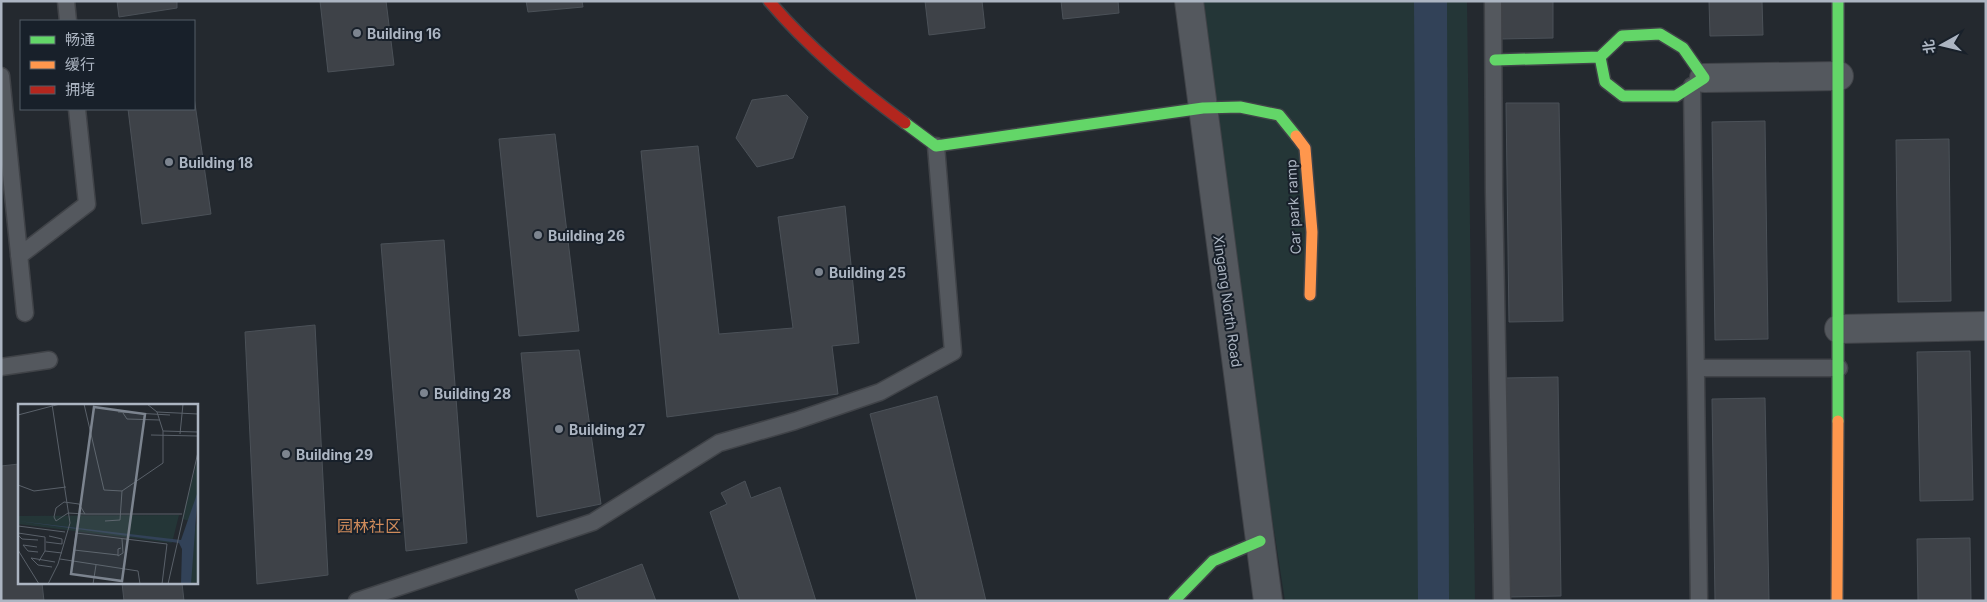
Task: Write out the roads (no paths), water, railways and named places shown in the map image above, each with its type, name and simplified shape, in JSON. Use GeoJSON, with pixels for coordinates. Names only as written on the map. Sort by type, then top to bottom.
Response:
{"type":"FeatureCollection","features":[{"type":"Feature","properties":{"kind":"street"},"geometry":{"type":"LineString","coordinates":[[769,1],[783,20],[850,82],[936,146]]}},
{"type":"Feature","properties":{"kind":"street","name":"Xingang North Road"},"geometry":{"type":"LineString","coordinates":[[1189,1],[1268,601]]}},
{"type":"Feature","properties":{"kind":"street"},"geometry":{"type":"LineString","coordinates":[[1837,601],[1839,368],[1838,1]]}},
{"type":"Feature","properties":{"kind":"street"},"geometry":{"type":"LineString","coordinates":[[1495,60],[1600,57],[1622,36],[1660,34],[1683,48],[1698,82]]}},
{"type":"Feature","properties":{"kind":"street"},"geometry":{"type":"LineString","coordinates":[[1600,57],[1605,82],[1623,96],[1676,96],[1698,82],[1839,76]]}},
{"type":"Feature","properties":{"kind":"street","name":"Car park ramp"},"geometry":{"type":"LineString","coordinates":[[936,146],[1203,108],[1240,107],[1280,115],[1306,148],[1312,232],[1310,295]]}},
{"type":"Feature","properties":{"kind":"street"},"geometry":{"type":"LineString","coordinates":[[1839,329],[1986,326]]}},
{"type":"Feature","properties":{"kind":"street"},"geometry":{"type":"LineString","coordinates":[[1174,601],[1213,561],[1260,541]]}},
{"type":"Feature","properties":{"kind":"lane"},"geometry":{"type":"LineString","coordinates":[[66,1],[68,20]]}},
{"type":"Feature","properties":{"kind":"lane"},"geometry":{"type":"LineString","coordinates":[[1494,1],[1494,193],[1502,601]]}},
{"type":"Feature","properties":{"kind":"lane"},"geometry":{"type":"LineString","coordinates":[[1,76],[25,313]]}},
{"type":"Feature","properties":{"kind":"lane"},"geometry":{"type":"LineString","coordinates":[[1698,82],[1696,368],[1699,601]]}},
{"type":"Feature","properties":{"kind":"lane"},"geometry":{"type":"LineString","coordinates":[[19,256],[87,204],[77,110]]}},
{"type":"Feature","properties":{"kind":"lane"},"geometry":{"type":"LineString","coordinates":[[358,601],[593,522],[719,443],[795,421],[880,392],[953,352],[936,146]]}},
{"type":"Feature","properties":{"kind":"lane"},"geometry":{"type":"LineString","coordinates":[[1,367],[48,360]]}},
{"type":"Feature","properties":{"kind":"lane"},"geometry":{"type":"LineString","coordinates":[[1696,368],[1839,368]]}},
{"type":"Feature","properties":{"kind":"water"},"geometry":{"type":"Polygon","coordinates":[[[1414,1],[1447,1],[1449,601],[1418,601],[1414,1]]]}},
{"type":"Feature","properties":{"kind":"place","name":"Building 16"},"geometry":{"type":"Point","coordinates":[357,33]}},
{"type":"Feature","properties":{"kind":"place","name":"Building 18"},"geometry":{"type":"Point","coordinates":[169,162]}},
{"type":"Feature","properties":{"kind":"place","name":"Building 26"},"geometry":{"type":"Point","coordinates":[538,235]}},
{"type":"Feature","properties":{"kind":"place","name":"Building 25"},"geometry":{"type":"Point","coordinates":[819,272]}},
{"type":"Feature","properties":{"kind":"place","name":"Building 28"},"geometry":{"type":"Point","coordinates":[424,393]}},
{"type":"Feature","properties":{"kind":"place","name":"Building 27"},"geometry":{"type":"Point","coordinates":[559,429]}},
{"type":"Feature","properties":{"kind":"place","name":"Building 29"},"geometry":{"type":"Point","coordinates":[286,454]}},
{"type":"Feature","properties":{"kind":"district","name":"园林社区"},"geometry":{"type":"Point","coordinates":[369,526]}}]}
